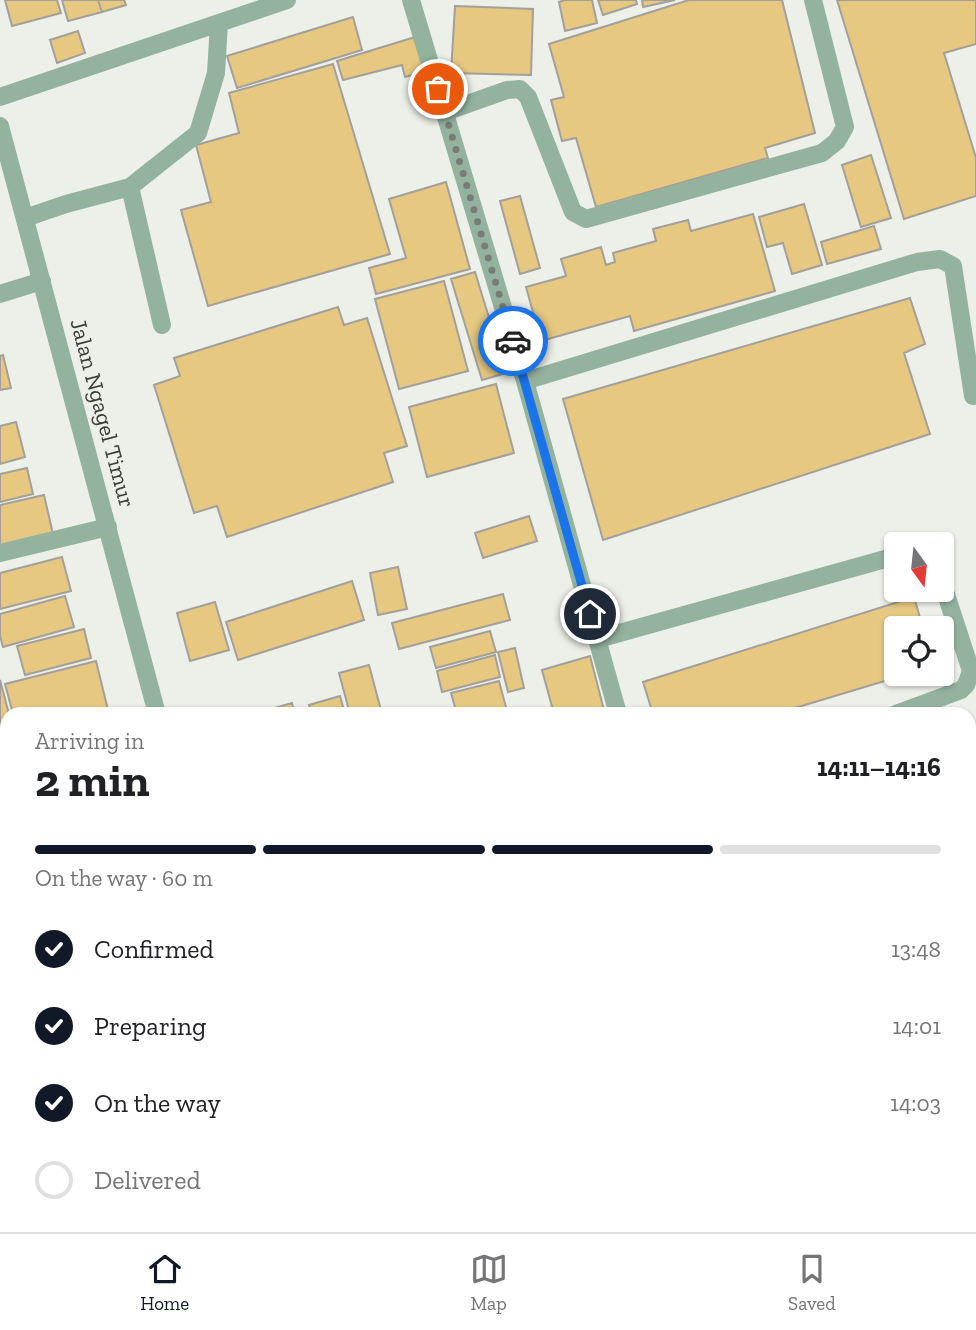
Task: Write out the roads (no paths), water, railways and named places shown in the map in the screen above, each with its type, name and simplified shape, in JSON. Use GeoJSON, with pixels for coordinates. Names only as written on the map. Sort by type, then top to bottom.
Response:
{"type":"FeatureCollection","features":[{"type":"Feature","properties":{"kind":"street"},"geometry":{"type":"LineString","coordinates":[[0,97],[287,0]]}},
{"type":"Feature","properties":{"kind":"street"},"geometry":{"type":"LineString","coordinates":[[411,0],[524,381],[616,707]]}},
{"type":"Feature","properties":{"kind":"street"},"geometry":{"type":"LineString","coordinates":[[445,112],[507,90],[520,89],[528,97],[573,212],[586,219],[822,153],[837,141],[845,127],[813,0]]}},
{"type":"Feature","properties":{"kind":"street"},"geometry":{"type":"LineString","coordinates":[[25,218],[130,187],[198,133],[216,73],[219,23]]}},
{"type":"Feature","properties":{"kind":"street","name":"Jalan Ngagel Timur"},"geometry":{"type":"LineString","coordinates":[[0,126],[155,707]]}},
{"type":"Feature","properties":{"kind":"street"},"geometry":{"type":"LineString","coordinates":[[130,187],[162,326]]}},
{"type":"Feature","properties":{"kind":"street"},"geometry":{"type":"LineString","coordinates":[[524,381],[917,262],[940,260],[953,266],[973,396]]}},
{"type":"Feature","properties":{"kind":"street"},"geometry":{"type":"LineString","coordinates":[[0,295],[42,281]]}},
{"type":"Feature","properties":{"kind":"street"},"geometry":{"type":"LineString","coordinates":[[0,553],[108,527]]}},
{"type":"Feature","properties":{"kind":"street"},"geometry":{"type":"LineString","coordinates":[[598,639],[884,559]]}},
{"type":"Feature","properties":{"kind":"street"},"geometry":{"type":"LineString","coordinates":[[914,707],[961,690],[970,678],[971,671],[949,602]]}}]}
